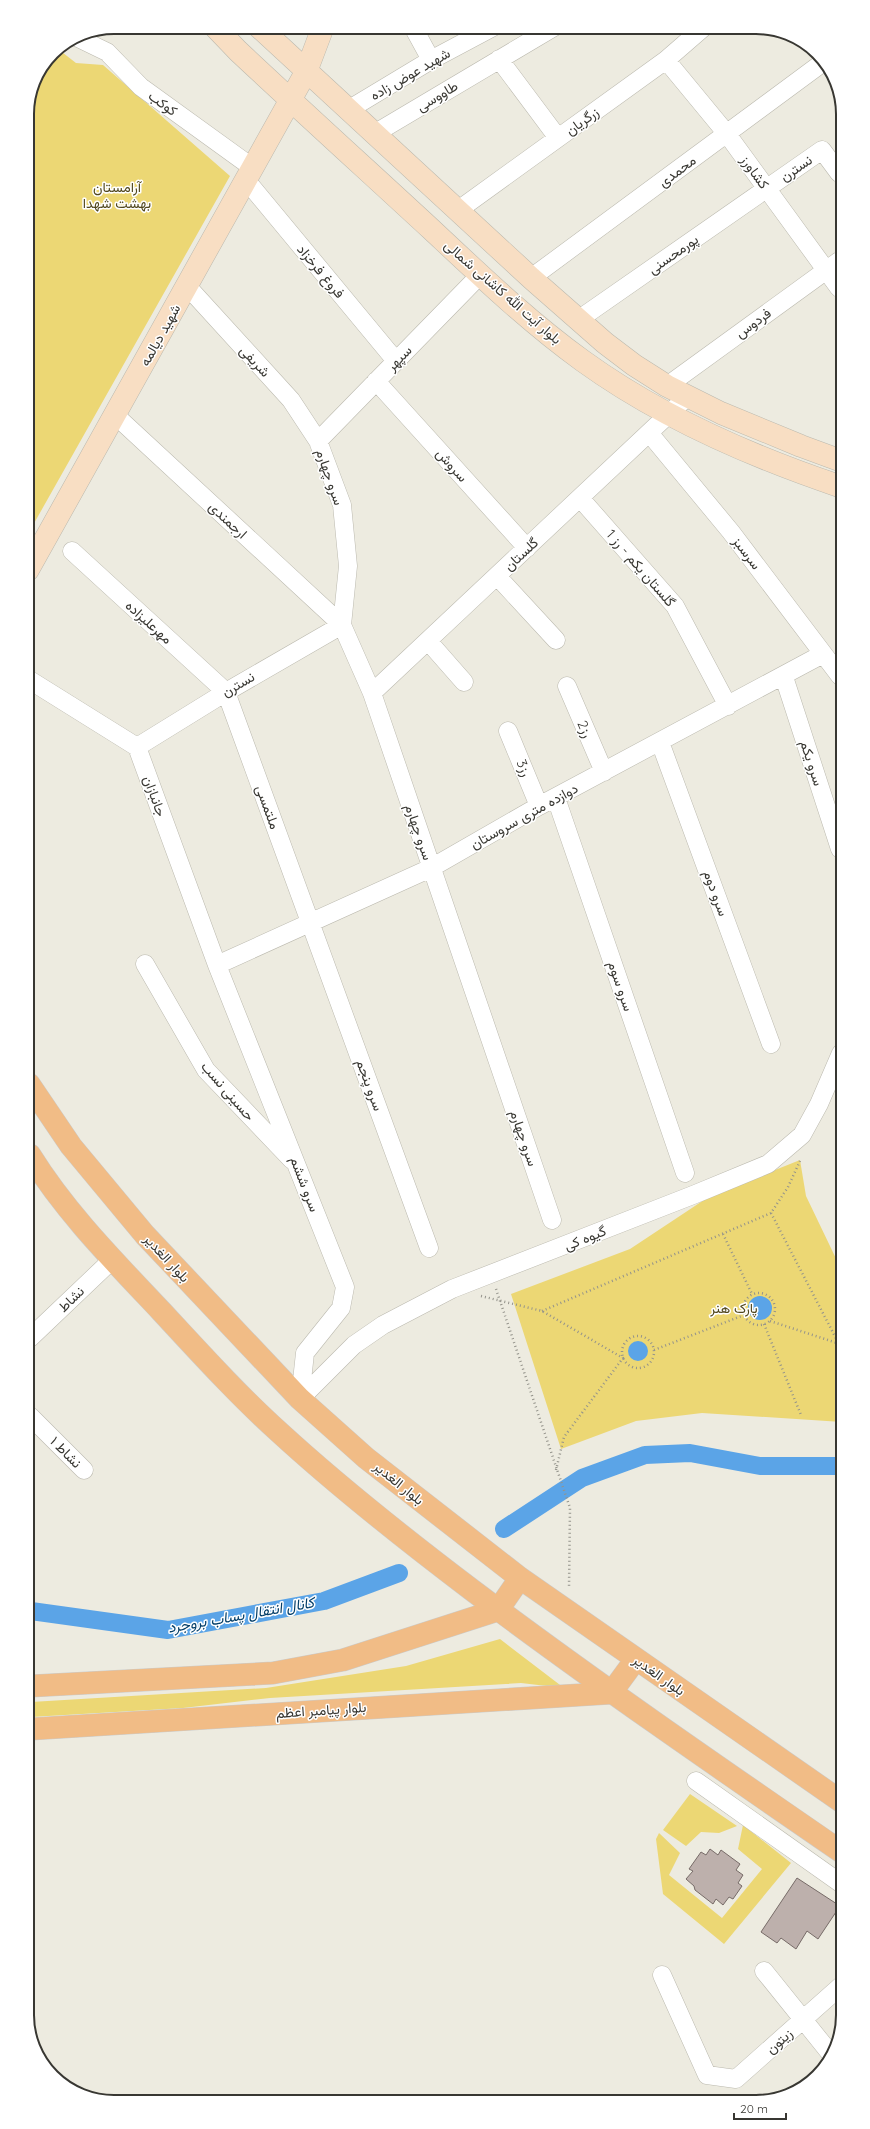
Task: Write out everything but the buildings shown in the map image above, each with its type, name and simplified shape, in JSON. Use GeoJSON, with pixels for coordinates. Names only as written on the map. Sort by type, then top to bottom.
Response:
{"type":"FeatureCollection","features":[{"type":"Feature","properties":{"kind":"main road","name":"بلوار آیت الله کاشانی شمالی"},"geometry":{"type":"LineString","coordinates":[[222,34],[238,51],[480,275],[539,326],[583,361],[670,414],[749,451],[801,473],[836,485]]}},
{"type":"Feature","properties":{"kind":"main road","name":"بلوار آیت الله کاشانی شمالی"},"geometry":{"type":"LineString","coordinates":[[266,34],[531,278],[578,320],[634,365],[667,386],[761,430],[836,459]]}},
{"type":"Feature","properties":{"kind":"main road","name":"شهید دیالمه"},"geometry":{"type":"LineString","coordinates":[[34,559],[291,100],[306,72],[320,34]]}},
{"type":"Feature","properties":{"kind":"main road","name":"بلوار الغدیر"},"geometry":{"type":"LineString","coordinates":[[34,1091],[71,1146],[145,1235],[300,1398],[366,1458],[520,1578],[836,1798]]}},
{"type":"Feature","properties":{"kind":"main road"},"geometry":{"type":"LineString","coordinates":[[34,1161],[61,1199],[113,1259],[210,1364],[278,1431],[378,1516],[498,1610],[611,1693],[836,1848]]}},
{"type":"Feature","properties":{"kind":"main road"},"geometry":{"type":"LineString","coordinates":[[34,1686],[273,1673],[343,1660],[498,1610],[520,1578]]}},
{"type":"Feature","properties":{"kind":"main road"},"geometry":{"type":"LineString","coordinates":[[611,1693],[636,1659]]}},
{"type":"Feature","properties":{"kind":"main road","name":"بلوار پیامبر اعظم"},"geometry":{"type":"LineString","coordinates":[[34,1729],[611,1693]]}},
{"type":"Feature","properties":{"kind":"street"},"geometry":{"type":"LineString","coordinates":[[417,34],[431,60]]}},
{"type":"Feature","properties":{"kind":"street","name":"شهید عوض زاده"},"geometry":{"type":"LineString","coordinates":[[348,110],[431,60],[480,34]]}},
{"type":"Feature","properties":{"kind":"street","name":"طاووسی"},"geometry":{"type":"LineString","coordinates":[[374,134],[542,34]]}},
{"type":"Feature","properties":{"kind":"street","name":"زرگریان"},"geometry":{"type":"LineString","coordinates":[[457,211],[666,60],[696,34]]}},
{"type":"Feature","properties":{"kind":"street","name":"کوکب"},"geometry":{"type":"LineString","coordinates":[[83,40],[107,52],[141,87],[250,174]]}},
{"type":"Feature","properties":{"kind":"street"},"geometry":{"type":"LineString","coordinates":[[499,59],[558,138]]}},
{"type":"Feature","properties":{"kind":"street","name":"کشاورز"},"geometry":{"type":"LineString","coordinates":[[666,60],[727,134],[767,188],[832,266],[836,279]]}},
{"type":"Feature","properties":{"kind":"street","name":"محمدی"},"geometry":{"type":"LineString","coordinates":[[531,278],[819,65]]}},
{"type":"Feature","properties":{"kind":"street","name":"نسترن"},"geometry":{"type":"LineString","coordinates":[[767,188],[822,150],[836,169]]}},
{"type":"Feature","properties":{"kind":"street","name":"فروغ فرخزاد"},"geometry":{"type":"LineString","coordinates":[[250,174],[396,361]]}},
{"type":"Feature","properties":{"kind":"street","name":"پورمحسنی"},"geometry":{"type":"LineString","coordinates":[[578,320],[767,188]]}},
{"type":"Feature","properties":{"kind":"street","name":"فردوس"},"geometry":{"type":"LineString","coordinates":[[667,386],[832,266]]}},
{"type":"Feature","properties":{"kind":"street","name":"سپهر"},"geometry":{"type":"LineString","coordinates":[[318,441],[480,275]]}},
{"type":"Feature","properties":{"kind":"street","name":"شریفی"},"geometry":{"type":"LineString","coordinates":[[187,286],[292,400],[318,441]]}},
{"type":"Feature","properties":{"kind":"street","name":"سروش"},"geometry":{"type":"LineString","coordinates":[[376,381],[527,548]]}},
{"type":"Feature","properties":{"kind":"street","name":"گلستان"},"geometry":{"type":"LineString","coordinates":[[372,693],[650,434],[688,396]]}},
{"type":"Feature","properties":{"kind":"street","name":"ارجمندی"},"geometry":{"type":"LineString","coordinates":[[115,415],[342,625]]}},
{"type":"Feature","properties":{"kind":"street","name":"سرسبز"},"geometry":{"type":"LineString","coordinates":[[650,434],[731,532],[836,670]]}},
{"type":"Feature","properties":{"kind":"street","name":"سرو چهارم"},"geometry":{"type":"LineString","coordinates":[[318,441],[342,505],[348,566],[342,625],[372,693],[552,1220]]}},
{"type":"Feature","properties":{"kind":"street","name":"گلستان یکم - رز 1"},"geometry":{"type":"LineString","coordinates":[[580,498],[675,606],[728,706]]}},
{"type":"Feature","properties":{"kind":"street","name":"مهرعلیزاده"},"geometry":{"type":"LineString","coordinates":[[72,552],[226,692]]}},
{"type":"Feature","properties":{"kind":"street"},"geometry":{"type":"LineString","coordinates":[[497,576],[556,640]]}},
{"type":"Feature","properties":{"kind":"street","name":"نسترن"},"geometry":{"type":"LineString","coordinates":[[137,748],[226,692],[342,625]]}},
{"type":"Feature","properties":{"kind":"street"},"geometry":{"type":"LineString","coordinates":[[428,641],[464,682]]}},
{"type":"Feature","properties":{"kind":"street","name":"دوازده متری سروستان"},"geometry":{"type":"LineString","coordinates":[[217,965],[431,868],[539,806],[784,677],[824,654]]}},
{"type":"Feature","properties":{"kind":"street","name":"سرو یکم"},"geometry":{"type":"LineString","coordinates":[[784,677],[836,837]]}},
{"type":"Feature","properties":{"kind":"street"},"geometry":{"type":"LineString","coordinates":[[34,683],[137,748]]}},
{"type":"Feature","properties":{"kind":"street","name":"رز2"},"geometry":{"type":"LineString","coordinates":[[567,686],[604,772]]}},
{"type":"Feature","properties":{"kind":"street","name":"ملتمسی"},"geometry":{"type":"LineString","coordinates":[[226,692],[310,922]]}},
{"type":"Feature","properties":{"kind":"street","name":"رز3"},"geometry":{"type":"LineString","coordinates":[[508,731],[539,806]]}},
{"type":"Feature","properties":{"kind":"street","name":"سرو دوم"},"geometry":{"type":"LineString","coordinates":[[660,742],[771,1044]]}},
{"type":"Feature","properties":{"kind":"street","name":"جانبازان"},"geometry":{"type":"LineString","coordinates":[[137,748],[217,965]]}},
{"type":"Feature","properties":{"kind":"street","name":"سرو سوم"},"geometry":{"type":"LineString","coordinates":[[556,798],[685,1173]]}},
{"type":"Feature","properties":{"kind":"street","name":"سرو پنجم"},"geometry":{"type":"LineString","coordinates":[[310,922],[429,1248]]}},
{"type":"Feature","properties":{"kind":"street","name":"حسینی نسب"},"geometry":{"type":"LineString","coordinates":[[146,964],[206,1070],[298,1167]]}},
{"type":"Feature","properties":{"kind":"street","name":"سرو ششم"},"geometry":{"type":"LineString","coordinates":[[217,965],[345,1287],[341,1308],[305,1354],[300,1398]]}},
{"type":"Feature","properties":{"kind":"street","name":"گیوه کی"},"geometry":{"type":"LineString","coordinates":[[300,1398],[354,1345],[383,1325],[452,1289],[768,1164],[802,1135],[819,1104],[836,1065]]}},
{"type":"Feature","properties":{"kind":"street","name":"نشاط"},"geometry":{"type":"LineString","coordinates":[[34,1334],[113,1259]]}},
{"type":"Feature","properties":{"kind":"street","name":"نشاط ۱"},"geometry":{"type":"LineString","coordinates":[[34,1420],[84,1470]]}},
{"type":"Feature","properties":{"kind":"street"},"geometry":{"type":"LineString","coordinates":[[696,1781],[836,1880]]}},
{"type":"Feature","properties":{"kind":"street"},"geometry":{"type":"LineString","coordinates":[[764,1971],[828,2050]]}},
{"type":"Feature","properties":{"kind":"street","name":"زیتون"},"geometry":{"type":"LineString","coordinates":[[662,1975],[707,2075],[736,2079],[836,1990]]}},
{"type":"Feature","properties":{"kind":"path"},"geometry":{"type":"LineString","coordinates":[[542,1311],[771,1213],[788,1187],[800,1160],[802,1135]]}},
{"type":"Feature","properties":{"kind":"path"},"geometry":{"type":"LineString","coordinates":[[771,1213],[836,1336]]}},
{"type":"Feature","properties":{"kind":"path"},"geometry":{"type":"LineString","coordinates":[[723,1234],[752,1294]]}},
{"type":"Feature","properties":{"kind":"path"},"geometry":{"type":"LineString","coordinates":[[492,1274],[556,1471],[570,1508],[569,1612]]}},
{"type":"Feature","properties":{"kind":"path"},"geometry":{"type":"LineString","coordinates":[[452,1289],[542,1311],[623,1358],[634,1368],[642,1368],[649,1364],[654,1357],[654,1350],[651,1342],[645,1337],[638,1336],[630,1338],[624,1343],[622,1350],[623,1358],[564,1437],[556,1471]]}},
{"type":"Feature","properties":{"kind":"path"},"geometry":{"type":"LineString","coordinates":[[759,1292],[767,1294],[773,1299],[776,1306],[775,1314],[770,1321],[764,1324],[756,1325],[749,1321],[744,1315],[743,1307],[746,1300],[752,1294],[759,1292]]}},
{"type":"Feature","properties":{"kind":"path"},"geometry":{"type":"LineString","coordinates":[[654,1350],[744,1315]]}},
{"type":"Feature","properties":{"kind":"path"},"geometry":{"type":"LineString","coordinates":[[770,1321],[836,1343]]}},
{"type":"Feature","properties":{"kind":"path"},"geometry":{"type":"LineString","coordinates":[[764,1324],[801,1415]]}},
{"type":"Feature","properties":{"kind":"green space","name":"آرامستان بهشت شهدا"},"geometry":{"type":"Polygon","coordinates":[[[63,53],[76,63],[103,65],[230,176],[34,523],[34,109],[37,93],[42,79],[57,57],[63,53]]]}},
{"type":"Feature","properties":{"kind":"green space","name":"پارک هنر"},"geometry":{"type":"Polygon","coordinates":[[[800,1160],[806,1196],[836,1259],[836,1422],[702,1413],[636,1421],[561,1449],[511,1294],[630,1249],[710,1196],[800,1160]]]}},
{"type":"Feature","properties":{"kind":"green space"},"geometry":{"type":"Polygon","coordinates":[[[500,1639],[564,1688],[521,1683],[270,1698],[183,1708],[34,1717],[34,1702],[266,1688],[406,1666],[500,1639]]]}},
{"type":"Feature","properties":{"kind":"green space"},"geometry":{"type":"Polygon","coordinates":[[[690,1794],[737,1826],[719,1833],[701,1832],[686,1846],[663,1830],[690,1794]]]}},
{"type":"Feature","properties":{"kind":"green space"},"geometry":{"type":"Polygon","coordinates":[[[743,1825],[791,1863],[724,1944],[663,1894],[656,1839],[659,1833],[680,1853],[669,1875],[722,1918],[762,1869],[738,1849],[743,1825]]]}},
{"type":"Feature","properties":{"kind":"water"},"geometry":{"type":"Polygon","coordinates":[[[760,1296],[769,1299],[772,1308],[769,1317],[760,1320],[751,1317],[748,1308],[751,1299],[760,1296]]]}},
{"type":"Feature","properties":{"kind":"water"},"geometry":{"type":"Polygon","coordinates":[[[638,1341],[645,1344],[648,1351],[645,1358],[638,1361],[631,1358],[628,1351],[631,1344],[638,1341]]]}},
{"type":"Feature","properties":{"kind":"waterway","name":"کانال انتقال پساب بروجرد"},"geometry":{"type":"LineString","coordinates":[[504,1529],[582,1478],[645,1455],[690,1453],[760,1466],[836,1466]]}},
{"type":"Feature","properties":{"kind":"waterway","name":"کانال انتقال پساب بروجرد"},"geometry":{"type":"LineString","coordinates":[[34,1611],[168,1630],[324,1601],[399,1573]]}}]}
